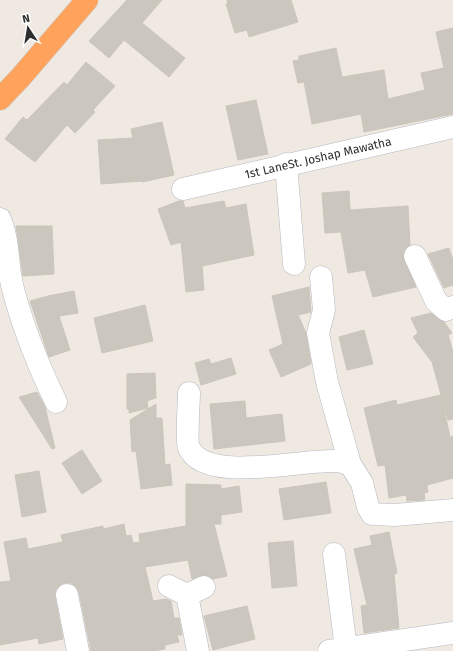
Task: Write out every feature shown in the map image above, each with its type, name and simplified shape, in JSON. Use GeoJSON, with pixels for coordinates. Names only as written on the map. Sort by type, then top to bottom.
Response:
{"type":"FeatureCollection","features":[{"type":"Feature","properties":{"kind":"highway"},"geometry":{"type":"LineString","coordinates":[[0,97],[20,78],[87,0]]}},
{"type":"Feature","properties":{"kind":"street","name":"1st LaneSt. Joshap Mawatha"},"geometry":{"type":"LineString","coordinates":[[183,189],[286,164],[453,127]]}},
{"type":"Feature","properties":{"kind":"street"},"geometry":{"type":"LineString","coordinates":[[286,164],[294,264]]}},
{"type":"Feature","properties":{"kind":"street"},"geometry":{"type":"LineString","coordinates":[[0,219],[4,232],[12,285],[45,379],[56,402]]}},
{"type":"Feature","properties":{"kind":"street"},"geometry":{"type":"LineString","coordinates":[[415,256],[436,301],[446,310],[453,307]]}},
{"type":"Feature","properties":{"kind":"street"},"geometry":{"type":"LineString","coordinates":[[321,277],[324,310],[318,333],[327,382],[350,464],[362,483],[368,507],[372,514],[395,515],[453,510]]}},
{"type":"Feature","properties":{"kind":"street"},"geometry":{"type":"LineString","coordinates":[[189,393],[188,447],[198,460],[210,464],[230,467],[263,467],[335,461],[350,464]]}},
{"type":"Feature","properties":{"kind":"street"},"geometry":{"type":"LineString","coordinates":[[334,554],[337,650],[453,633]]}},
{"type":"Feature","properties":{"kind":"street"},"geometry":{"type":"LineString","coordinates":[[187,589],[198,651]]}},
{"type":"Feature","properties":{"kind":"street"},"geometry":{"type":"LineString","coordinates":[[67,595],[78,651]]}},
{"type":"Feature","properties":{"kind":"building"},"geometry":{"type":"Polygon","coordinates":[[[127,0],[162,0],[142,23],[185,58],[169,77],[124,40],[109,58],[89,41],[127,0]]]}},
{"type":"Feature","properties":{"kind":"building"},"geometry":{"type":"Polygon","coordinates":[[[227,0],[291,0],[298,22],[249,37],[247,30],[235,33],[226,4],[228,4],[227,0]]]}},
{"type":"Feature","properties":{"kind":"building"},"geometry":{"type":"Polygon","coordinates":[[[453,28],[453,114],[364,132],[361,114],[312,124],[304,82],[298,83],[293,61],[299,60],[299,56],[336,48],[342,77],[384,70],[388,99],[425,90],[421,73],[444,68],[436,32],[453,28]]]}},
{"type":"Feature","properties":{"kind":"building"},"geometry":{"type":"Polygon","coordinates":[[[86,62],[115,86],[93,110],[95,112],[75,133],[67,125],[35,162],[5,139],[23,117],[27,120],[64,82],[67,85],[86,62]]]}},
{"type":"Feature","properties":{"kind":"building"},"geometry":{"type":"Polygon","coordinates":[[[256,100],[268,154],[238,160],[226,106],[256,100]]]}},
{"type":"Feature","properties":{"kind":"building"},"geometry":{"type":"Polygon","coordinates":[[[162,122],[174,175],[142,182],[101,184],[98,140],[133,138],[131,129],[162,122]]]}},
{"type":"Feature","properties":{"kind":"building"},"geometry":{"type":"Polygon","coordinates":[[[349,191],[350,210],[408,206],[410,245],[405,249],[403,255],[416,287],[373,297],[365,270],[348,273],[341,232],[325,233],[322,193],[349,191]]]}},
{"type":"Feature","properties":{"kind":"building"},"geometry":{"type":"Polygon","coordinates":[[[179,201],[183,201],[185,208],[224,201],[226,208],[246,204],[254,255],[202,266],[204,290],[186,292],[181,242],[171,245],[158,209],[179,201]]]}},
{"type":"Feature","properties":{"kind":"building"},"geometry":{"type":"Polygon","coordinates":[[[16,226],[52,226],[54,274],[23,276],[16,226]]]}},
{"type":"Feature","properties":{"kind":"building"},"geometry":{"type":"Polygon","coordinates":[[[449,248],[453,260],[453,285],[444,288],[428,254],[449,248]]]}},
{"type":"Feature","properties":{"kind":"building"},"geometry":{"type":"Polygon","coordinates":[[[309,287],[311,312],[298,315],[306,333],[311,364],[281,377],[269,350],[283,344],[272,296],[309,287]]]}},
{"type":"Feature","properties":{"kind":"building"},"geometry":{"type":"Polygon","coordinates":[[[74,291],[78,313],[59,316],[70,350],[49,357],[30,301],[74,291]]]}},
{"type":"Feature","properties":{"kind":"building"},"geometry":{"type":"Polygon","coordinates":[[[145,305],[153,341],[102,353],[94,318],[145,305]]]}},
{"type":"Feature","properties":{"kind":"building"},"geometry":{"type":"Polygon","coordinates":[[[431,313],[444,322],[452,333],[448,335],[453,352],[453,419],[448,420],[432,362],[413,337],[418,333],[411,318],[431,313]]]}},
{"type":"Feature","properties":{"kind":"building"},"geometry":{"type":"Polygon","coordinates":[[[364,330],[373,364],[347,370],[339,337],[364,330]]]}},
{"type":"Feature","properties":{"kind":"building"},"geometry":{"type":"Polygon","coordinates":[[[231,358],[236,374],[201,385],[195,363],[209,359],[211,364],[231,358]]]}},
{"type":"Feature","properties":{"kind":"building"},"geometry":{"type":"Polygon","coordinates":[[[155,373],[156,398],[147,401],[148,408],[129,413],[129,409],[127,409],[127,374],[155,373]]]}},
{"type":"Feature","properties":{"kind":"building"},"geometry":{"type":"Polygon","coordinates":[[[37,392],[45,407],[55,448],[52,449],[19,397],[37,392]]]}},
{"type":"Feature","properties":{"kind":"building"},"geometry":{"type":"Polygon","coordinates":[[[441,395],[450,437],[453,436],[453,478],[427,485],[428,492],[424,493],[425,500],[407,501],[406,495],[389,498],[385,465],[378,466],[364,408],[396,400],[397,405],[441,395]]]}},
{"type":"Feature","properties":{"kind":"building"},"geometry":{"type":"Polygon","coordinates":[[[245,401],[246,418],[282,414],[285,441],[214,449],[210,404],[245,401]]]}},
{"type":"Feature","properties":{"kind":"building"},"geometry":{"type":"Polygon","coordinates":[[[156,404],[156,418],[162,418],[165,465],[170,464],[172,485],[141,489],[136,451],[132,452],[130,420],[156,404]]]}},
{"type":"Feature","properties":{"kind":"building"},"geometry":{"type":"Polygon","coordinates":[[[82,450],[102,481],[82,494],[62,463],[82,450]]]}},
{"type":"Feature","properties":{"kind":"building"},"geometry":{"type":"Polygon","coordinates":[[[39,471],[46,512],[22,517],[15,475],[39,471]]]}},
{"type":"Feature","properties":{"kind":"building"},"geometry":{"type":"Polygon","coordinates":[[[326,482],[331,513],[284,520],[279,489],[326,482]]]}},
{"type":"Feature","properties":{"kind":"building"},"geometry":{"type":"Polygon","coordinates":[[[186,484],[221,485],[221,489],[239,486],[242,512],[221,515],[221,524],[214,524],[227,576],[213,579],[205,575],[192,579],[188,560],[145,567],[153,601],[166,599],[171,601],[174,618],[179,618],[182,635],[177,635],[179,642],[165,645],[165,649],[153,651],[91,651],[79,592],[71,583],[65,583],[59,586],[55,591],[63,639],[39,644],[38,638],[0,645],[0,582],[11,581],[4,542],[26,538],[28,549],[63,542],[61,535],[103,526],[103,529],[124,524],[126,536],[131,535],[133,543],[140,542],[139,534],[186,526],[186,484]]]}},
{"type":"Feature","properties":{"kind":"building"},"geometry":{"type":"Polygon","coordinates":[[[389,532],[397,573],[394,574],[399,628],[364,633],[361,606],[367,605],[354,549],[372,545],[370,536],[389,532]]]}},
{"type":"Feature","properties":{"kind":"building"},"geometry":{"type":"Polygon","coordinates":[[[293,541],[297,586],[272,588],[268,543],[293,541]]]}},
{"type":"Feature","properties":{"kind":"building"},"geometry":{"type":"Polygon","coordinates":[[[247,606],[255,639],[213,650],[204,616],[247,606]]]}}]}
